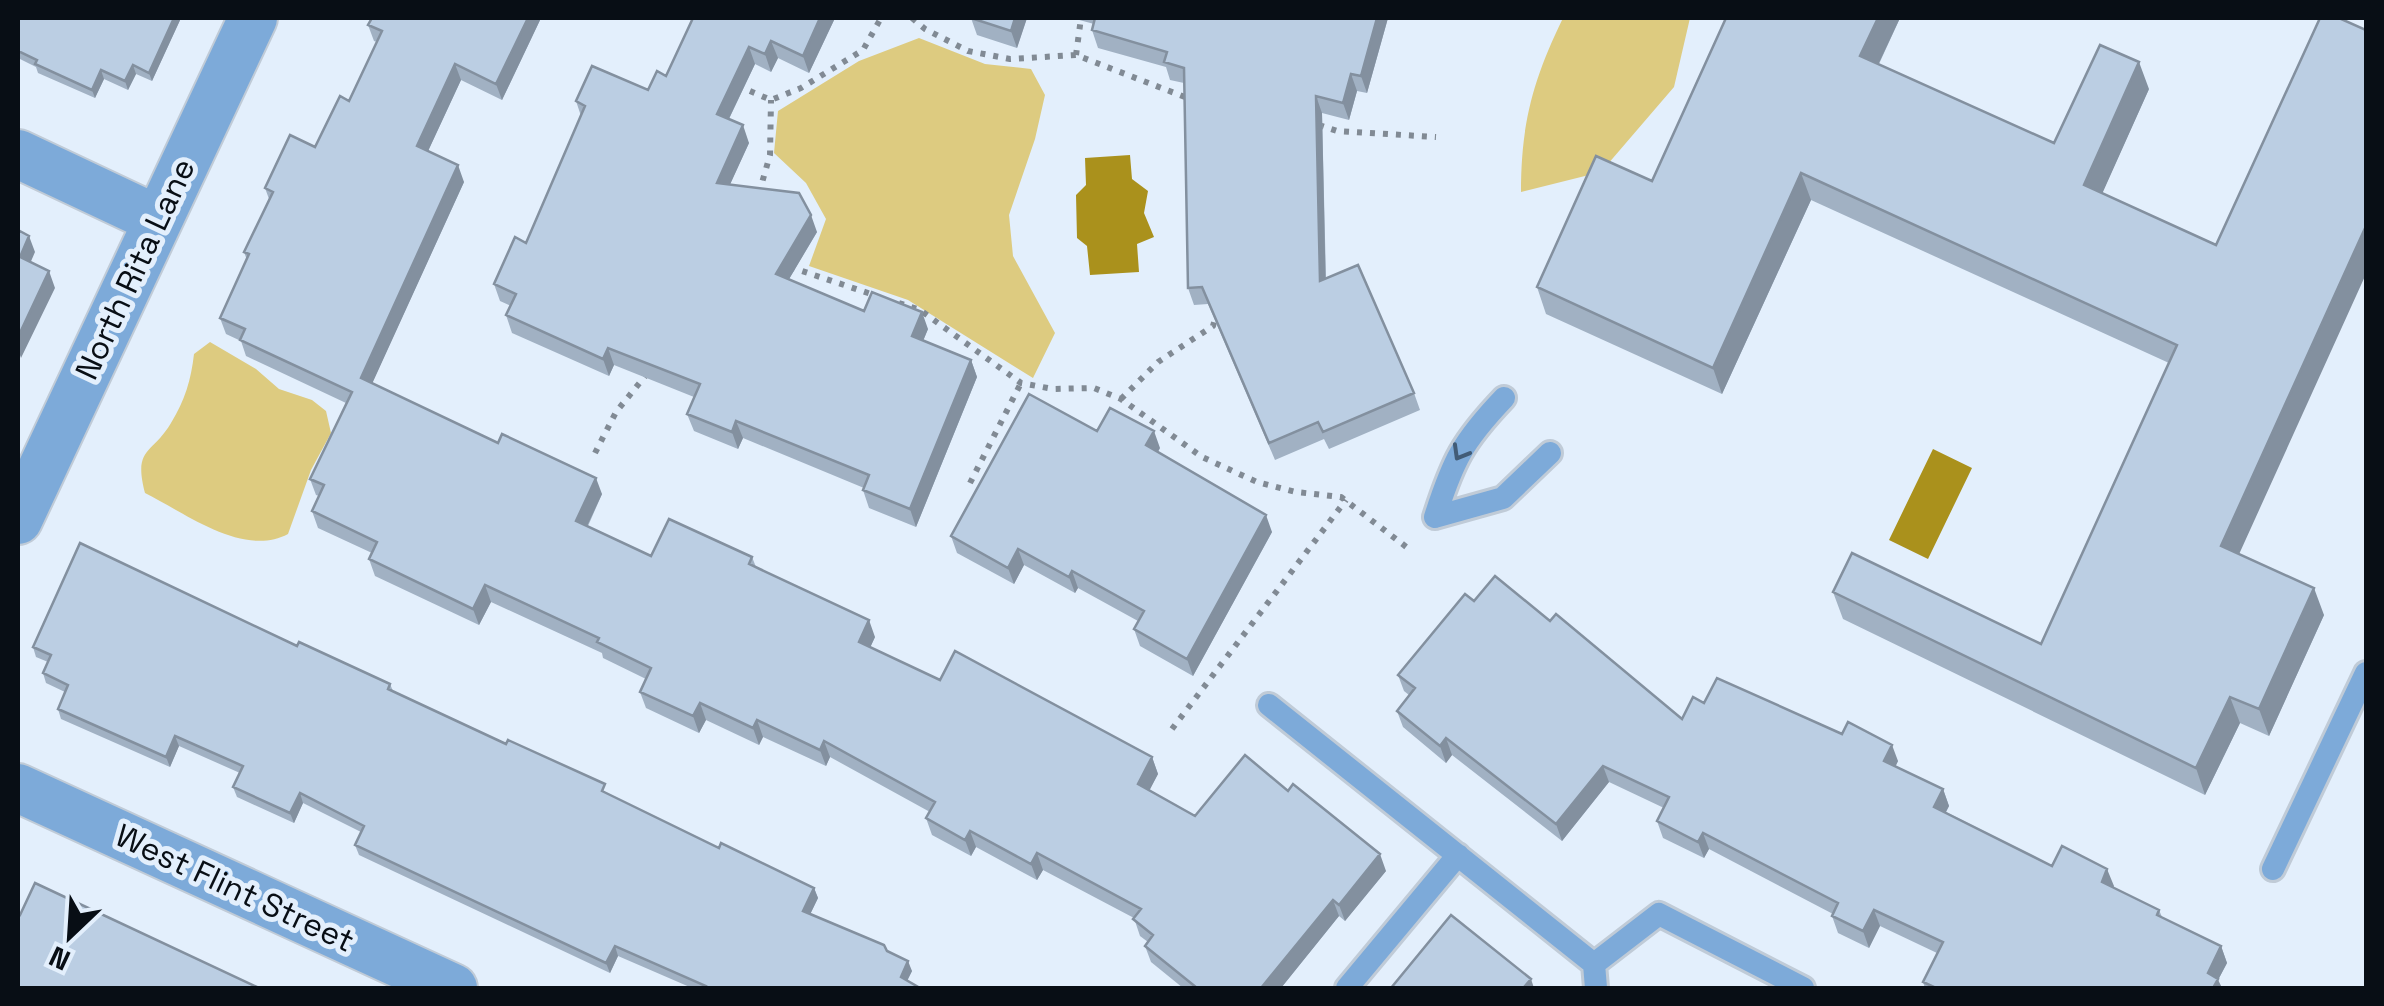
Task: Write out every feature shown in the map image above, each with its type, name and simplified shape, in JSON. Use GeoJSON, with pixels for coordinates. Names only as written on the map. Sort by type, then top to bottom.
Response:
{"type":"FeatureCollection","features":[{"type":"Feature","properties":{"kind":"street","name":"North Rita Lane"},"geometry":{"type":"LineString","coordinates":[[18,520],[252,18]]}},
{"type":"Feature","properties":{"kind":"street"},"geometry":{"type":"LineString","coordinates":[[18,154],[158,220]]}},
{"type":"Feature","properties":{"kind":"street","name":"West Flint Street"},"geometry":{"type":"LineString","coordinates":[[18,788],[453,988]]}},
{"type":"Feature","properties":{"kind":"lane"},"geometry":{"type":"LineString","coordinates":[[1504,398],[1455,457],[1435,517],[1503,498],[1550,454]]}},
{"type":"Feature","properties":{"kind":"lane"},"geometry":{"type":"LineString","coordinates":[[2273,869],[2366,672]]}},
{"type":"Feature","properties":{"kind":"lane"},"geometry":{"type":"LineString","coordinates":[[1269,705],[1594,964],[1596,988]]}},
{"type":"Feature","properties":{"kind":"lane"},"geometry":{"type":"LineString","coordinates":[[1347,988],[1458,855]]}},
{"type":"Feature","properties":{"kind":"lane"},"geometry":{"type":"LineString","coordinates":[[1594,964],[1659,914],[1803,988]]}},
{"type":"Feature","properties":{"kind":"path"},"geometry":{"type":"LineString","coordinates":[[725,80],[771,100],[801,88],[862,50],[881,18]]}},
{"type":"Feature","properties":{"kind":"path"},"geometry":{"type":"LineString","coordinates":[[912,18],[968,51],[1010,58],[1076,54],[1205,105]]}},
{"type":"Feature","properties":{"kind":"path"},"geometry":{"type":"LineString","coordinates":[[1076,54],[1081,18]]}},
{"type":"Feature","properties":{"kind":"path"},"geometry":{"type":"LineString","coordinates":[[756,203],[770,155],[771,100]]}},
{"type":"Feature","properties":{"kind":"path"},"geometry":{"type":"LineString","coordinates":[[1307,120],[1337,131],[1436,137]]}},
{"type":"Feature","properties":{"kind":"path"},"geometry":{"type":"LineString","coordinates":[[776,256],[790,267],[920,310],[1021,383],[1053,390],[1094,388],[1121,399],[1202,458],[1258,482],[1346,500],[1409,550]]}},
{"type":"Feature","properties":{"kind":"path"},"geometry":{"type":"LineString","coordinates":[[1121,399],[1158,362],[1213,326],[1218,304]]}},
{"type":"Feature","properties":{"kind":"path"},"geometry":{"type":"LineString","coordinates":[[595,453],[616,412],[660,356]]}},
{"type":"Feature","properties":{"kind":"path"},"geometry":{"type":"LineString","coordinates":[[970,483],[1021,383]]}},
{"type":"Feature","properties":{"kind":"path"},"geometry":{"type":"LineString","coordinates":[[1172,729],[1346,500]]}},
{"type":"Feature","properties":{"kind":"shaded area"},"geometry":{"type":"Polygon","coordinates":[[[1563,18],[1690,18],[1674,87],[1601,172],[1521,192],[1523,144],[1531,102],[1563,18]]]}},
{"type":"Feature","properties":{"kind":"shaded area"},"geometry":{"type":"Polygon","coordinates":[[[919,38],[985,64],[1031,69],[1045,95],[1035,139],[1009,215],[1013,256],[1055,333],[1033,378],[908,300],[809,266],[826,219],[806,183],[774,153],[778,111],[859,61],[919,38]]]}},
{"type":"Feature","properties":{"kind":"shaded area"},"geometry":{"type":"Polygon","coordinates":[[[1130,155],[1132,179],[1148,191],[1144,213],[1154,237],[1137,244],[1139,272],[1090,275],[1087,246],[1077,238],[1076,195],[1086,185],[1085,158],[1130,155]]]}},
{"type":"Feature","properties":{"kind":"shaded area"},"geometry":{"type":"Polygon","coordinates":[[[210,342],[256,369],[279,389],[312,400],[326,411],[331,433],[311,470],[288,534],[253,541],[234,537],[145,493],[143,459],[180,406],[194,354],[210,342]]]}},
{"type":"Feature","properties":{"kind":"shaded area"},"geometry":{"type":"Polygon","coordinates":[[[1933,449],[1972,468],[1928,559],[1889,540],[1933,449]]]}},
{"type":"Feature","properties":{"kind":"building"},"geometry":{"type":"Polygon","coordinates":[[[18,18],[174,18],[149,73],[133,65],[125,81],[101,70],[92,90],[35,64],[37,60],[18,51],[18,18]]]}},
{"type":"Feature","properties":{"kind":"building"},"geometry":{"type":"Polygon","coordinates":[[[372,18],[528,18],[496,84],[455,64],[417,146],[458,165],[361,378],[498,443],[502,434],[596,478],[576,521],[651,556],[669,519],[752,557],[749,564],[869,620],[859,642],[940,680],[955,651],[1152,757],[1138,784],[1195,816],[1245,755],[1288,791],[1293,784],[1380,854],[1339,905],[1333,900],[1261,988],[1197,988],[1145,946],[1153,935],[1133,919],[1141,909],[1037,853],[1031,864],[970,831],[965,840],[926,818],[935,802],[824,741],[820,750],[757,720],[753,728],[700,703],[693,716],[640,692],[651,668],[597,642],[599,638],[485,585],[473,609],[369,559],[377,542],[312,511],[324,485],[310,479],[352,392],[240,340],[245,329],[220,318],[249,254],[244,252],[273,192],[265,188],[290,135],[315,147],[340,96],[349,101],[382,31],[368,25],[372,18]]]}},
{"type":"Feature","properties":{"kind":"building"},"geometry":{"type":"Polygon","coordinates":[[[693,18],[820,18],[803,56],[771,41],[765,54],[749,47],[717,114],[743,125],[717,183],[799,193],[811,215],[776,274],[864,311],[872,292],[922,312],[912,336],[971,360],[910,509],[863,490],[869,475],[736,421],[732,432],[687,414],[700,384],[608,348],[603,359],[506,315],[516,294],[494,284],[515,237],[526,243],[585,106],[576,101],[592,66],[648,90],[657,71],[666,76],[693,18]]]}},
{"type":"Feature","properties":{"kind":"building"},"geometry":{"type":"Polygon","coordinates":[[[971,18],[1015,18],[1011,31],[971,18]]]}},
{"type":"Feature","properties":{"kind":"building"},"geometry":{"type":"Polygon","coordinates":[[[1095,18],[1377,18],[1361,76],[1351,74],[1343,103],[1316,96],[1320,281],[1358,265],[1414,393],[1323,432],[1318,422],[1269,443],[1202,287],[1188,288],[1184,68],[1164,62],[1167,52],[1092,30],[1095,18]]]}},
{"type":"Feature","properties":{"kind":"building"},"geometry":{"type":"Polygon","coordinates":[[[1726,18],[1878,18],[1860,56],[2054,143],[2100,45],[2139,62],[2084,185],[2216,245],[2320,18],[2339,18],[2366,30],[2366,226],[2221,546],[2314,588],[2259,709],[2230,697],[2196,768],[1833,592],[1852,553],[2041,644],[2177,345],[1801,173],[1713,368],[1537,287],[1596,156],[1652,181],[1726,18]]]}},
{"type":"Feature","properties":{"kind":"building"},"geometry":{"type":"Polygon","coordinates":[[[18,230],[29,236],[20,257],[49,271],[18,337],[18,230]]]}},
{"type":"Feature","properties":{"kind":"building"},"geometry":{"type":"Polygon","coordinates":[[[1029,394],[1097,431],[1110,408],[1154,431],[1146,445],[1266,515],[1187,659],[1134,629],[1144,611],[1072,571],[1069,577],[1018,549],[1008,568],[951,536],[1029,394]]]}},
{"type":"Feature","properties":{"kind":"building"},"geometry":{"type":"Polygon","coordinates":[[[80,543],[297,646],[299,642],[390,684],[388,689],[506,744],[508,740],[605,784],[602,791],[719,848],[721,843],[814,888],[803,911],[884,945],[887,951],[908,961],[901,977],[920,988],[705,988],[615,946],[606,963],[355,845],[364,826],[300,793],[290,813],[233,787],[243,766],[175,736],[166,757],[58,709],[68,685],[43,673],[51,655],[33,647],[80,543]]]}},
{"type":"Feature","properties":{"kind":"building"},"geometry":{"type":"Polygon","coordinates":[[[1495,576],[1550,621],[1556,614],[1682,719],[1693,697],[1704,703],[1717,678],[1842,734],[1848,722],[1892,745],[1884,761],[1943,789],[1934,807],[2052,866],[2062,846],[2107,869],[2102,882],[2159,910],[2157,915],[2221,946],[2208,973],[2218,979],[2213,988],[1936,988],[1923,982],[1943,942],[1874,910],[1863,931],[1832,916],[1838,903],[1703,833],[1698,842],[1657,821],[1669,797],[1603,766],[1556,824],[1446,738],[1440,746],[1397,711],[1415,688],[1398,675],[1465,594],[1474,601],[1495,576]]]}},
{"type":"Feature","properties":{"kind":"building"},"geometry":{"type":"Polygon","coordinates":[[[35,883],[259,988],[18,988],[18,914],[35,883]]]}},
{"type":"Feature","properties":{"kind":"building"},"geometry":{"type":"Polygon","coordinates":[[[1451,915],[1531,979],[1525,986],[1528,988],[1391,988],[1451,915]]]}}]}
